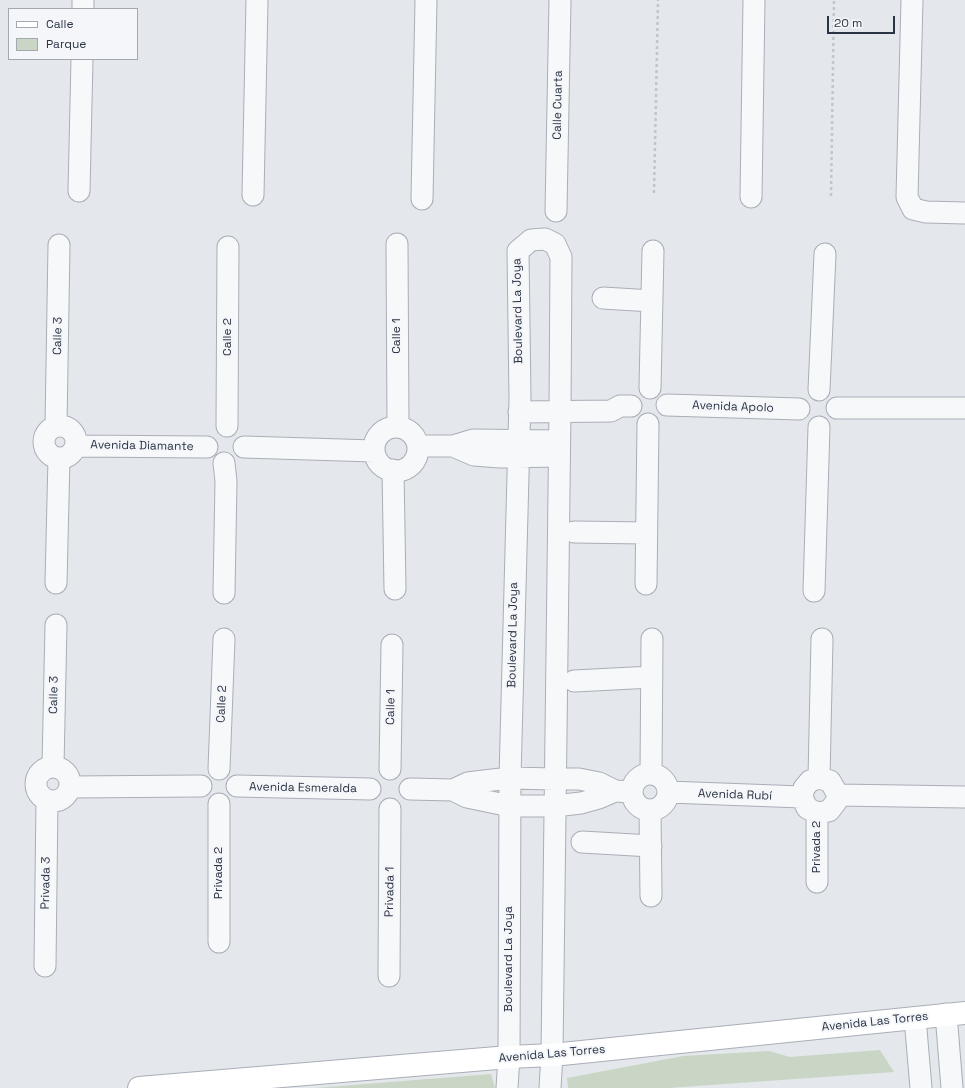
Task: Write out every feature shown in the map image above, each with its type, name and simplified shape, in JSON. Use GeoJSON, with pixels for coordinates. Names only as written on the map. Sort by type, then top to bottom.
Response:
{"type":"FeatureCollection","features":[{"type":"Feature","properties":{"kind":"street"},"geometry":{"type":"LineString","coordinates":[[253,195],[257,0]]}},
{"type":"Feature","properties":{"kind":"street"},"geometry":{"type":"LineString","coordinates":[[422,200],[426,0]]}},
{"type":"Feature","properties":{"kind":"street","name":"Calle Cuarta"},"geometry":{"type":"LineString","coordinates":[[556,211],[560,0]]}},
{"type":"Feature","properties":{"kind":"street"},"geometry":{"type":"LineString","coordinates":[[751,198],[754,0]]}},
{"type":"Feature","properties":{"kind":"street"},"geometry":{"type":"LineString","coordinates":[[912,0],[907,197],[913,209],[926,212],[965,213]]}},
{"type":"Feature","properties":{"kind":"street"},"geometry":{"type":"LineString","coordinates":[[79,191],[82,60]]}},
{"type":"Feature","properties":{"kind":"street","name":"Boulevard La Joya"},"geometry":{"type":"LineString","coordinates":[[507,1088],[509,1057],[510,778],[519,405],[518,251],[531,240],[544,238],[555,244],[560,257],[560,404],[552,1055],[550,1088]]}},
{"type":"Feature","properties":{"kind":"street","name":"Calle 1"},"geometry":{"type":"LineString","coordinates":[[397,244],[398,427]]}},
{"type":"Feature","properties":{"kind":"street","name":"Calle 3"},"geometry":{"type":"LineString","coordinates":[[56,426],[59,245]]}},
{"type":"Feature","properties":{"kind":"street","name":"Calle 2"},"geometry":{"type":"LineString","coordinates":[[227,426],[228,247]]}},
{"type":"Feature","properties":{"kind":"street"},"geometry":{"type":"LineString","coordinates":[[650,388],[654,251]]}},
{"type":"Feature","properties":{"kind":"street"},"geometry":{"type":"LineString","coordinates":[[819,390],[825,254]]}},
{"type":"Feature","properties":{"kind":"street"},"geometry":{"type":"LineString","coordinates":[[603,298],[652,301]]}},
{"type":"Feature","properties":{"kind":"street"},"geometry":{"type":"LineString","coordinates":[[519,405],[560,404],[587,397],[612,400],[626,406],[636,418],[648,424],[658,422],[665,415],[667,405],[662,393],[650,388],[640,390],[626,406]]}},
{"type":"Feature","properties":{"kind":"street"},"geometry":{"type":"LineString","coordinates":[[819,390],[828,393],[834,399],[837,408],[835,417],[828,425],[819,428],[809,425],[802,418],[799,409],[801,401],[805,395],[812,391],[819,390]]}},
{"type":"Feature","properties":{"kind":"street","name":"Avenida Apolo"},"geometry":{"type":"LineString","coordinates":[[667,405],[799,409]]}},
{"type":"Feature","properties":{"kind":"street"},"geometry":{"type":"LineString","coordinates":[[837,408],[965,408]]}},
{"type":"Feature","properties":{"kind":"street"},"geometry":{"type":"LineString","coordinates":[[646,584],[648,424]]}},
{"type":"Feature","properties":{"kind":"street"},"geometry":{"type":"LineString","coordinates":[[56,426],[65,426],[72,430],[76,437],[76,446],[72,453],[65,457],[59,458],[49,453],[45,446],[45,438],[49,430],[56,426]]}},
{"type":"Feature","properties":{"kind":"street"},"geometry":{"type":"LineString","coordinates":[[227,426],[235,429],[241,434],[244,442],[244,448],[239,457],[232,462],[224,463],[216,461],[210,455],[207,447],[208,439],[212,432],[219,427],[227,426]]}},
{"type":"Feature","properties":{"kind":"street"},"geometry":{"type":"LineString","coordinates":[[398,427],[407,430],[414,437],[418,446],[412,464],[403,469],[394,470],[384,467],[377,460],[374,451],[375,442],[380,433],[388,428],[398,427]]}},
{"type":"Feature","properties":{"kind":"street"},"geometry":{"type":"LineString","coordinates":[[814,591],[819,428]]}},
{"type":"Feature","properties":{"kind":"street"},"geometry":{"type":"LineString","coordinates":[[418,446],[453,446],[473,440],[518,449],[559,449]]}},
{"type":"Feature","properties":{"kind":"street","name":"Avenida Diamante"},"geometry":{"type":"LineString","coordinates":[[76,446],[207,447]]}},
{"type":"Feature","properties":{"kind":"street"},"geometry":{"type":"LineString","coordinates":[[244,448],[374,451]]}},
{"type":"Feature","properties":{"kind":"street"},"geometry":{"type":"LineString","coordinates":[[56,583],[59,458]]}},
{"type":"Feature","properties":{"kind":"street"},"geometry":{"type":"LineString","coordinates":[[224,463],[226,481],[224,593]]}},
{"type":"Feature","properties":{"kind":"street"},"geometry":{"type":"LineString","coordinates":[[394,470],[395,589]]}},
{"type":"Feature","properties":{"kind":"street"},"geometry":{"type":"LineString","coordinates":[[574,532],[646,533]]}},
{"type":"Feature","properties":{"kind":"street","name":"Calle 3"},"geometry":{"type":"LineString","coordinates":[[53,766],[56,624]]}},
{"type":"Feature","properties":{"kind":"street","name":"Calle 2"},"geometry":{"type":"LineString","coordinates":[[219,769],[224,639]]}},
{"type":"Feature","properties":{"kind":"street"},"geometry":{"type":"LineString","coordinates":[[651,774],[652,639]]}},
{"type":"Feature","properties":{"kind":"street"},"geometry":{"type":"LineString","coordinates":[[820,778],[822,639]]}},
{"type":"Feature","properties":{"kind":"street","name":"Calle 1"},"geometry":{"type":"LineString","coordinates":[[390,769],[392,645]]}},
{"type":"Feature","properties":{"kind":"street"},"geometry":{"type":"LineString","coordinates":[[574,681],[652,677]]}},
{"type":"Feature","properties":{"kind":"street"},"geometry":{"type":"LineString","coordinates":[[53,766],[61,768],[66,772],[71,787],[62,799],[55,801],[47,800],[41,796],[37,789],[39,774],[45,769],[53,766]]}},
{"type":"Feature","properties":{"kind":"street"},"geometry":{"type":"LineString","coordinates":[[219,769],[228,771],[234,777],[237,786],[234,795],[228,802],[219,804],[210,802],[204,795],[201,786],[204,777],[210,771],[219,769]]}},
{"type":"Feature","properties":{"kind":"street"},"geometry":{"type":"LineString","coordinates":[[390,769],[400,772],[407,779],[410,789],[408,799],[400,806],[390,809],[380,806],[373,799],[370,789],[373,780],[380,772],[390,769]]}},
{"type":"Feature","properties":{"kind":"street"},"geometry":{"type":"LineString","coordinates":[[410,789],[453,790],[467,797],[510,806],[555,806],[580,803],[623,792],[644,775],[651,774],[656,775],[665,782],[668,792],[665,803],[656,810],[650,810],[644,809],[635,803],[623,792],[599,783],[579,779],[510,778],[468,783],[453,790]]}},
{"type":"Feature","properties":{"kind":"street"},"geometry":{"type":"LineString","coordinates":[[820,778],[830,781],[837,790],[838,795],[836,802],[829,811],[817,813],[807,808],[802,797],[804,788],[810,781],[820,778]]}},
{"type":"Feature","properties":{"kind":"street"},"geometry":{"type":"LineString","coordinates":[[71,787],[201,786]]}},
{"type":"Feature","properties":{"kind":"street","name":"Avenida Esmeralda"},"geometry":{"type":"LineString","coordinates":[[237,786],[370,789]]}},
{"type":"Feature","properties":{"kind":"street","name":"Avenida Rubí"},"geometry":{"type":"LineString","coordinates":[[668,792],[802,797]]}},
{"type":"Feature","properties":{"kind":"street"},"geometry":{"type":"LineString","coordinates":[[838,795],[965,797]]}},
{"type":"Feature","properties":{"kind":"street","name":"Privada 3"},"geometry":{"type":"LineString","coordinates":[[45,966],[47,800]]}},
{"type":"Feature","properties":{"kind":"street","name":"Privada 2"},"geometry":{"type":"LineString","coordinates":[[219,804],[220,942]]}},
{"type":"Feature","properties":{"kind":"street","name":"Privada 1"},"geometry":{"type":"LineString","coordinates":[[389,976],[390,809]]}},
{"type":"Feature","properties":{"kind":"street"},"geometry":{"type":"LineString","coordinates":[[650,810],[651,896]]}},
{"type":"Feature","properties":{"kind":"street","name":"Privada 2"},"geometry":{"type":"LineString","coordinates":[[817,813],[817,882]]}},
{"type":"Feature","properties":{"kind":"street"},"geometry":{"type":"LineString","coordinates":[[582,842],[651,846]]}},
{"type":"Feature","properties":{"kind":"street"},"geometry":{"type":"LineString","coordinates":[[952,1088],[956,1014]]}},
{"type":"Feature","properties":{"kind":"street","name":"Avenida Las Torres"},"geometry":{"type":"LineString","coordinates":[[139,1088],[509,1057],[552,1055],[956,1014]]}},
{"type":"Feature","properties":{"kind":"street"},"geometry":{"type":"LineString","coordinates":[[915,1018],[921,1088]]}},
{"type":"Feature","properties":{"kind":"path"},"geometry":{"type":"LineString","coordinates":[[654,193],[658,0]]}},
{"type":"Feature","properties":{"kind":"path"},"geometry":{"type":"LineString","coordinates":[[831,196],[834,0]]}},
{"type":"Feature","properties":{"kind":"green space"},"geometry":{"type":"Polygon","coordinates":[[[880,1050],[894,1072],[668,1088],[568,1088],[567,1078],[683,1056],[769,1051],[790,1057],[880,1050]]]}},
{"type":"Feature","properties":{"kind":"green space"},"geometry":{"type":"Polygon","coordinates":[[[491,1074],[495,1088],[315,1088],[491,1074]]]}}]}
